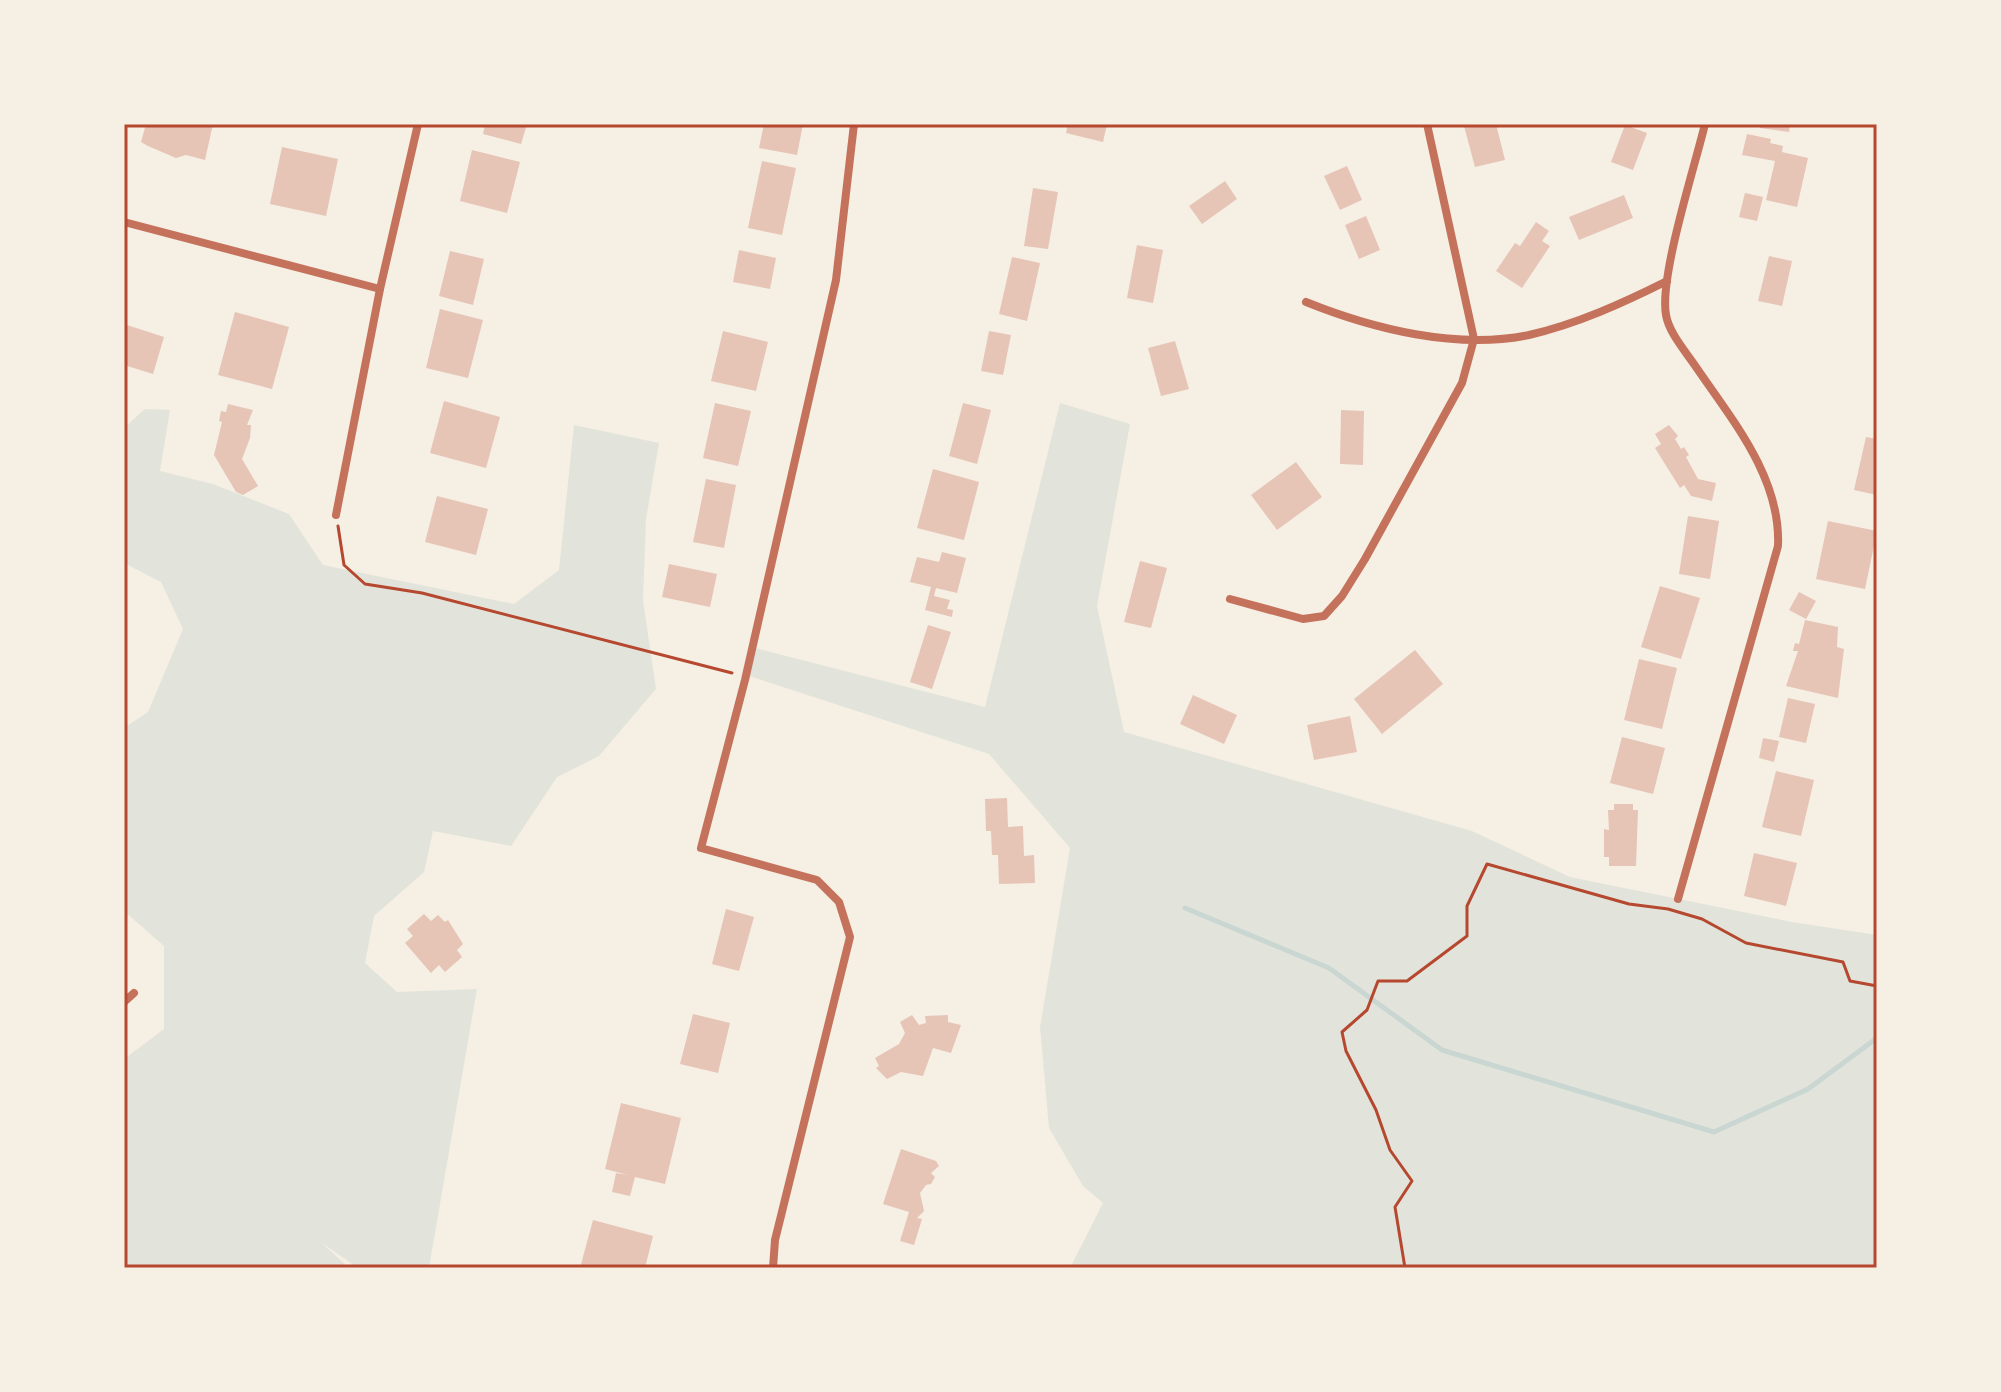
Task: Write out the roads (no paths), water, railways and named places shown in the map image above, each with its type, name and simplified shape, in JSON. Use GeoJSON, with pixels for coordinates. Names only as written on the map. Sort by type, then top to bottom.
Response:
{"type":"FeatureCollection","features":[{"type":"Feature","properties":{"kind":"street"},"geometry":{"type":"LineString","coordinates":[[336,515],[380,289],[418,124]]}},
{"type":"Feature","properties":{"kind":"street"},"geometry":{"type":"LineString","coordinates":[[773,1268],[775,1240],[850,937],[839,902],[817,880],[701,848],[745,680],[836,280],[854,124]]}},
{"type":"Feature","properties":{"kind":"street"},"geometry":{"type":"LineString","coordinates":[[1230,599],[1303,619],[1324,616],[1342,596],[1365,559],[1462,383],[1474,339],[1427,124]]}},
{"type":"Feature","properties":{"kind":"street"},"geometry":{"type":"LineString","coordinates":[[1678,899],[1778,546],[1780,517],[1745,437],[1666,315],[1667,281],[1705,124]]}},
{"type":"Feature","properties":{"kind":"street"},"geometry":{"type":"LineString","coordinates":[[124,222],[380,289]]}},
{"type":"Feature","properties":{"kind":"street"},"geometry":{"type":"LineString","coordinates":[[1306,302],[1345,317],[1403,331],[1474,339],[1527,335],[1573,322],[1667,281]]}},
{"type":"Feature","properties":{"kind":"street"},"geometry":{"type":"LineString","coordinates":[[124,1002],[134,993]]}},
{"type":"Feature","properties":{"kind":"waterway"},"geometry":{"type":"LineString","coordinates":[[1185,908],[1329,968],[1442,1050],[1714,1132],[1808,1089],[1877,1038]]}}]}
